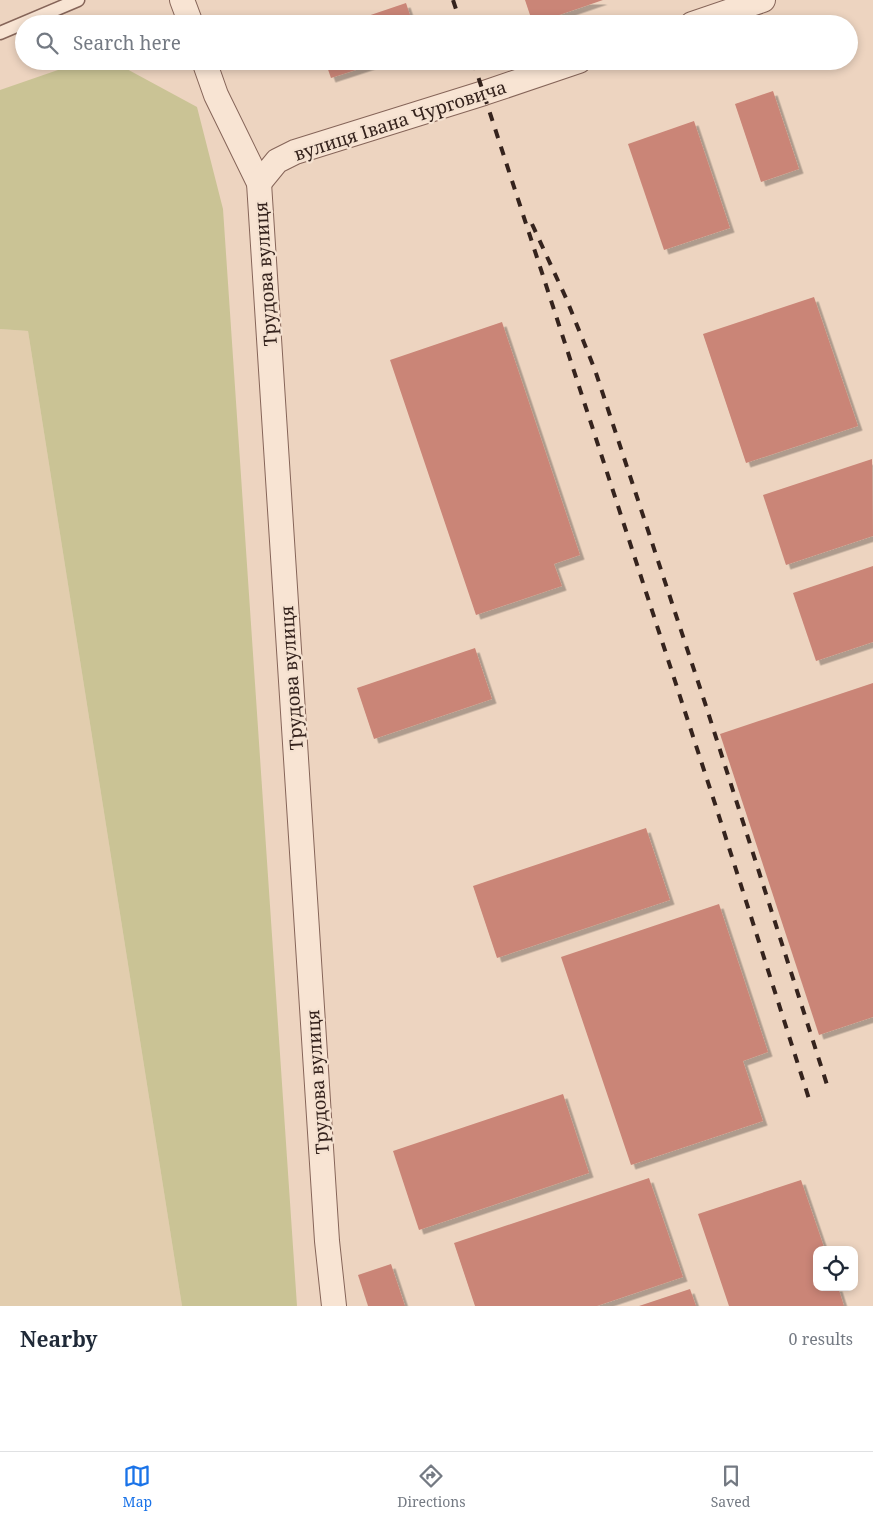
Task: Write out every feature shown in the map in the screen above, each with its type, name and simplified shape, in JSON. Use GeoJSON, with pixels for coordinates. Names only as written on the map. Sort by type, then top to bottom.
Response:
{"type":"FeatureCollection","features":[{"type":"Feature","properties":{"kind":"street"},"geometry":{"type":"LineString","coordinates":[[182,0],[187,15]]}},
{"type":"Feature","properties":{"kind":"street"},"geometry":{"type":"LineString","coordinates":[[719,15],[763,0]]}},
{"type":"Feature","properties":{"kind":"street","name":"Трудова вулиця"},"geometry":{"type":"LineString","coordinates":[[207,70],[216,94],[259,183],[327,1241],[334,1306]]}},
{"type":"Feature","properties":{"kind":"street","name":"вулиця Івана Чурговича"},"geometry":{"type":"LineString","coordinates":[[259,183],[277,161],[295,152],[552,70]]}},
{"type":"Feature","properties":{"kind":"lane"},"geometry":{"type":"LineString","coordinates":[[43,15],[78,0]]}},
{"type":"Feature","properties":{"kind":"lane"},"geometry":{"type":"LineString","coordinates":[[0,33],[15,27]]}},
{"type":"Feature","properties":{"kind":"shaded area"},"geometry":{"type":"Polygon","coordinates":[[[58,70],[129,70],[197,107],[223,209],[297,1306],[182,1306],[28,331],[0,329],[0,90],[58,70]]]}},
{"type":"Feature","properties":{"kind":"shaded area"},"geometry":{"type":"Polygon","coordinates":[[[0,329],[28,331],[182,1306],[0,1306],[0,329]]]}},
{"type":"Feature","properties":{"kind":"building"},"geometry":{"type":"Polygon","coordinates":[[[525,0],[603,0],[559,15],[530,15],[525,0]]]}},
{"type":"Feature","properties":{"kind":"building"},"geometry":{"type":"Polygon","coordinates":[[[406,3],[410,15],[371,15],[406,3]]]}},
{"type":"Feature","properties":{"kind":"building"},"geometry":{"type":"Polygon","coordinates":[[[328,70],[356,70],[331,78],[328,70]]]}},
{"type":"Feature","properties":{"kind":"building"},"geometry":{"type":"Polygon","coordinates":[[[773,91],[799,169],[761,182],[735,104],[773,91]]]}},
{"type":"Feature","properties":{"kind":"building"},"geometry":{"type":"Polygon","coordinates":[[[694,121],[730,228],[664,250],[628,144],[694,121]]]}},
{"type":"Feature","properties":{"kind":"building"},"geometry":{"type":"Polygon","coordinates":[[[814,297],[858,426],[746,463],[703,334],[814,297]]]}},
{"type":"Feature","properties":{"kind":"building"},"geometry":{"type":"Polygon","coordinates":[[[502,322],[580,555],[554,564],[562,586],[476,615],[390,360],[502,322]]]}},
{"type":"Feature","properties":{"kind":"building"},"geometry":{"type":"Polygon","coordinates":[[[872,459],[873,536],[786,565],[763,495],[872,459]]]}},
{"type":"Feature","properties":{"kind":"building"},"geometry":{"type":"Polygon","coordinates":[[[873,566],[873,642],[816,661],[793,593],[873,566]]]}},
{"type":"Feature","properties":{"kind":"building"},"geometry":{"type":"Polygon","coordinates":[[[475,648],[492,699],[374,739],[357,688],[475,648]]]}},
{"type":"Feature","properties":{"kind":"building"},"geometry":{"type":"Polygon","coordinates":[[[873,683],[873,1017],[819,1035],[720,734],[873,683]]]}},
{"type":"Feature","properties":{"kind":"building"},"geometry":{"type":"Polygon","coordinates":[[[646,828],[670,900],[497,958],[473,886],[646,828]]]}},
{"type":"Feature","properties":{"kind":"building"},"geometry":{"type":"Polygon","coordinates":[[[719,904],[768,1052],[743,1061],[763,1121],[631,1165],[561,957],[719,904]]]}},
{"type":"Feature","properties":{"kind":"building"},"geometry":{"type":"Polygon","coordinates":[[[563,1094],[589,1173],[419,1230],[393,1151],[563,1094]]]}},
{"type":"Feature","properties":{"kind":"building"},"geometry":{"type":"Polygon","coordinates":[[[649,1178],[683,1277],[597,1306],[475,1306],[454,1243],[649,1178]]]}},
{"type":"Feature","properties":{"kind":"building"},"geometry":{"type":"Polygon","coordinates":[[[801,1180],[824,1246],[813,1246],[813,1291],[839,1291],[844,1306],[729,1306],[698,1214],[801,1180]]]}},
{"type":"Feature","properties":{"kind":"building"},"geometry":{"type":"Polygon","coordinates":[[[391,1264],[405,1306],[368,1306],[358,1275],[391,1264]]]}},
{"type":"Feature","properties":{"kind":"building"},"geometry":{"type":"Polygon","coordinates":[[[690,1289],[696,1306],[639,1306],[690,1289]]]}},
{"type":"Feature","properties":{"kind":"railway"},"geometry":{"type":"LineString","coordinates":[[453,0],[458,15]]}},
{"type":"Feature","properties":{"kind":"railway"},"geometry":{"type":"LineString","coordinates":[[476,70],[810,1102]]}},
{"type":"Feature","properties":{"kind":"railway"},"geometry":{"type":"LineString","coordinates":[[532,224],[566,298],[595,370],[705,703],[829,1091]]}}]}
